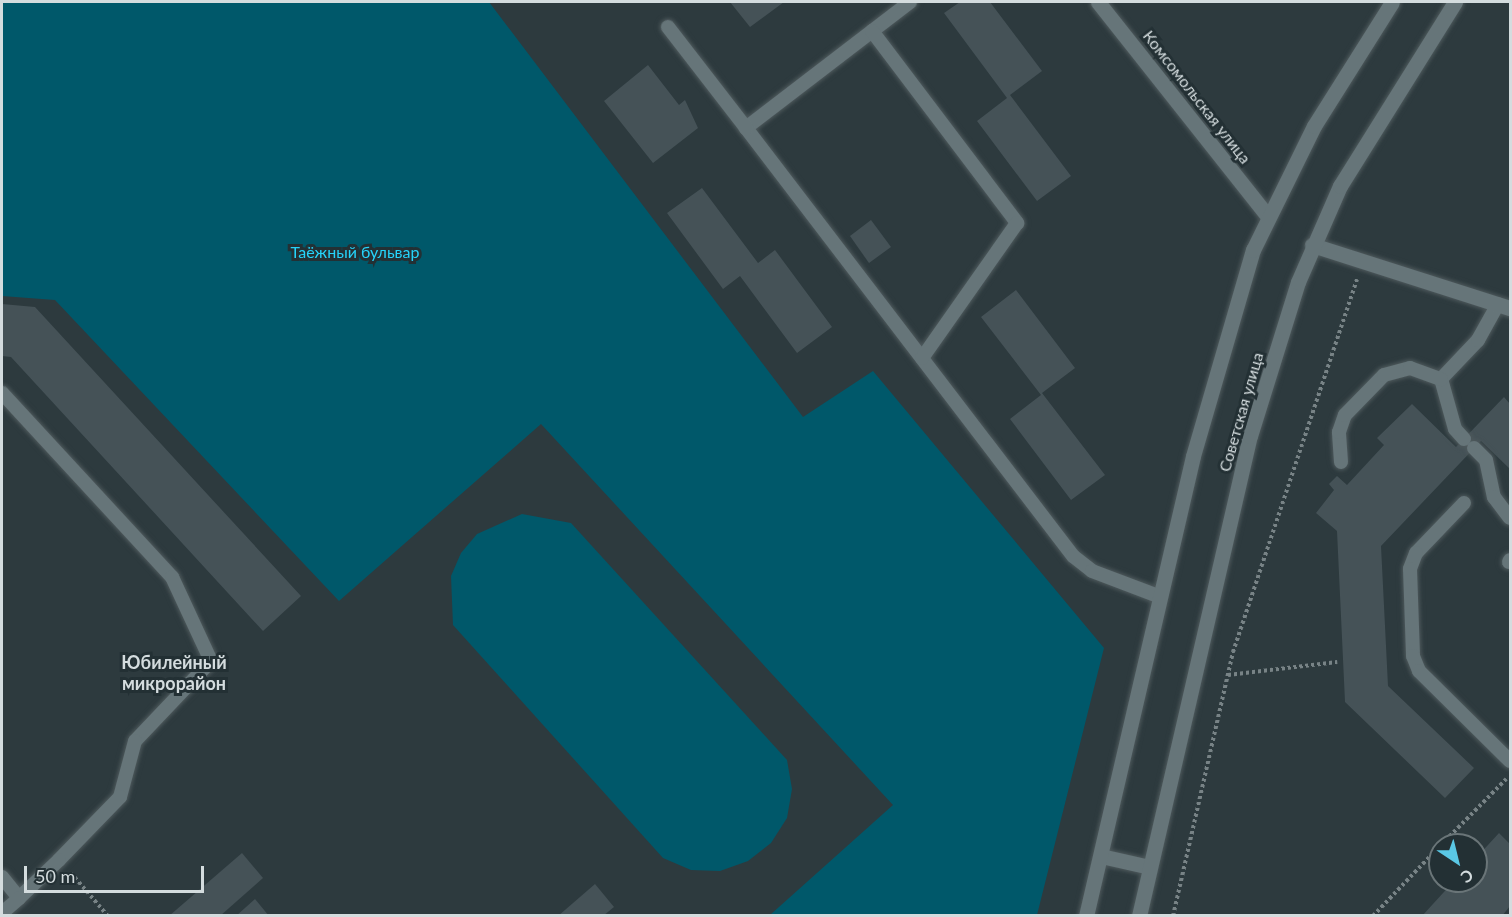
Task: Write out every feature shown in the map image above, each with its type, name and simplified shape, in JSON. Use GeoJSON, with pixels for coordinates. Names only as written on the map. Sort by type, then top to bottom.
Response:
{"type":"FeatureCollection","features":[{"type":"Feature","properties":{"kind":"street","name":"Комсомольская улица"},"geometry":{"type":"LineString","coordinates":[[1098,2],[1266,214]]}},
{"type":"Feature","properties":{"kind":"street","name":"Советская улица"},"geometry":{"type":"LineString","coordinates":[[1086,915],[1192,456],[1266,214],[1392,2]]}},
{"type":"Feature","properties":{"kind":"street","name":"Советская улица"},"geometry":{"type":"LineString","coordinates":[[1139,915],[1250,436],[1312,245],[1340,186],[1455,2]]}},
{"type":"Feature","properties":{"kind":"street"},"geometry":{"type":"LineString","coordinates":[[1312,245],[1504,306]]}},
{"type":"Feature","properties":{"kind":"street"},"geometry":{"type":"LineString","coordinates":[[1101,856],[1150,867]]}},
{"type":"Feature","properties":{"kind":"lane"},"geometry":{"type":"LineString","coordinates":[[746,128],[910,2]]}},
{"type":"Feature","properties":{"kind":"lane"},"geometry":{"type":"LineString","coordinates":[[668,27],[1073,556],[1092,571],[1158,596]]}},
{"type":"Feature","properties":{"kind":"lane"},"geometry":{"type":"LineString","coordinates":[[872,31],[1017,223],[922,358]]}},
{"type":"Feature","properties":{"kind":"lane"},"geometry":{"type":"LineString","coordinates":[[1441,379],[1478,340],[1504,306]]}},
{"type":"Feature","properties":{"kind":"lane"},"geometry":{"type":"LineString","coordinates":[[1341,462],[1340,432],[1345,415],[1384,375],[1410,368],[1441,379]]}},
{"type":"Feature","properties":{"kind":"lane"},"geometry":{"type":"LineString","coordinates":[[1441,379],[1455,429],[1486,459],[1494,497],[1510,518]]}},
{"type":"Feature","properties":{"kind":"lane"},"geometry":{"type":"LineString","coordinates":[[2,393],[172,577],[211,661],[135,741],[120,797],[59,860],[2,913]]}},
{"type":"Feature","properties":{"kind":"lane"},"geometry":{"type":"LineString","coordinates":[[1464,503],[1416,553],[1410,569],[1413,656],[1419,671],[1510,761]]}},
{"type":"Feature","properties":{"kind":"lane"},"geometry":{"type":"LineString","coordinates":[[2,877],[19,898]]}},
{"type":"Feature","properties":{"kind":"path"},"geometry":{"type":"LineString","coordinates":[[1173,915],[1228,675],[1363,261]]}},
{"type":"Feature","properties":{"kind":"path"},"geometry":{"type":"LineString","coordinates":[[1228,675],[1337,662]]}},
{"type":"Feature","properties":{"kind":"path"},"geometry":{"type":"LineString","coordinates":[[1453,833],[1507,777],[1510,780]]}},
{"type":"Feature","properties":{"kind":"path"},"geometry":{"type":"LineString","coordinates":[[1373,915],[1428,859]]}},
{"type":"Feature","properties":{"kind":"path"},"geometry":{"type":"LineString","coordinates":[[59,860],[108,915]]}},
{"type":"Feature","properties":{"kind":"green space","name":"Таёжный бульвар"},"geometry":{"type":"Polygon","coordinates":[[[2,2],[489,2],[803,417],[873,371],[1104,648],[1037,915],[770,915],[893,805],[541,424],[339,601],[55,300],[2,296],[2,2]]]}},
{"type":"Feature","properties":{"kind":"green space"},"geometry":{"type":"Polygon","coordinates":[[[522,514],[571,523],[787,760],[792,789],[787,818],[771,843],[748,861],[720,871],[691,870],[663,858],[453,625],[451,576],[461,553],[477,534],[522,514]]]}},
{"type":"Feature","properties":{"kind":"building"},"geometry":{"type":"Polygon","coordinates":[[[730,2],[784,2],[750,27],[730,2]]]}},
{"type":"Feature","properties":{"kind":"building"},"geometry":{"type":"Polygon","coordinates":[[[960,2],[990,2],[1042,71],[1010,95],[1071,176],[1037,201],[977,121],[1007,98],[944,13],[960,2]]]}},
{"type":"Feature","properties":{"kind":"building"},"geometry":{"type":"Polygon","coordinates":[[[648,65],[679,105],[685,100],[698,128],[653,163],[604,101],[648,65]]]}},
{"type":"Feature","properties":{"kind":"building"},"geometry":{"type":"Polygon","coordinates":[[[702,188],[758,263],[775,250],[832,327],[797,353],[740,276],[723,289],[667,213],[702,188]]]}},
{"type":"Feature","properties":{"kind":"building"},"geometry":{"type":"Polygon","coordinates":[[[871,220],[891,247],[869,263],[850,236],[871,220]]]}},
{"type":"Feature","properties":{"kind":"building"},"geometry":{"type":"Polygon","coordinates":[[[1016,290],[1075,368],[1042,393],[1105,475],[1071,500],[1010,419],[1041,395],[981,317],[1016,290]]]}},
{"type":"Feature","properties":{"kind":"building"},"geometry":{"type":"Polygon","coordinates":[[[2,304],[35,307],[301,596],[263,631],[11,357],[2,356],[2,304]]]}},
{"type":"Feature","properties":{"kind":"building"},"geometry":{"type":"Polygon","coordinates":[[[1504,397],[1510,404],[1510,469],[1481,441],[1381,546],[1388,686],[1474,768],[1445,798],[1345,702],[1337,531],[1316,513],[1334,490],[1329,484],[1337,476],[1347,485],[1384,445],[1377,438],[1412,404],[1456,447],[1504,397]]]}},
{"type":"Feature","properties":{"kind":"building"},"geometry":{"type":"Polygon","coordinates":[[[1499,833],[1510,844],[1510,906],[1502,916],[1422,916],[1443,893],[1488,893],[1488,845],[1499,833]]]}},
{"type":"Feature","properties":{"kind":"building"},"geometry":{"type":"Polygon","coordinates":[[[242,853],[263,878],[220,916],[169,916],[242,853]]]}},
{"type":"Feature","properties":{"kind":"building"},"geometry":{"type":"Polygon","coordinates":[[[595,884],[614,907],[603,916],[558,916],[595,884]]]}},
{"type":"Feature","properties":{"kind":"building"},"geometry":{"type":"Polygon","coordinates":[[[255,899],[269,916],[236,916],[255,899]]]}},
{"type":"Feature","properties":{"kind":"district","name":"Юбилейный микрорайон"},"geometry":{"type":"Point","coordinates":[174,673]}}]}
